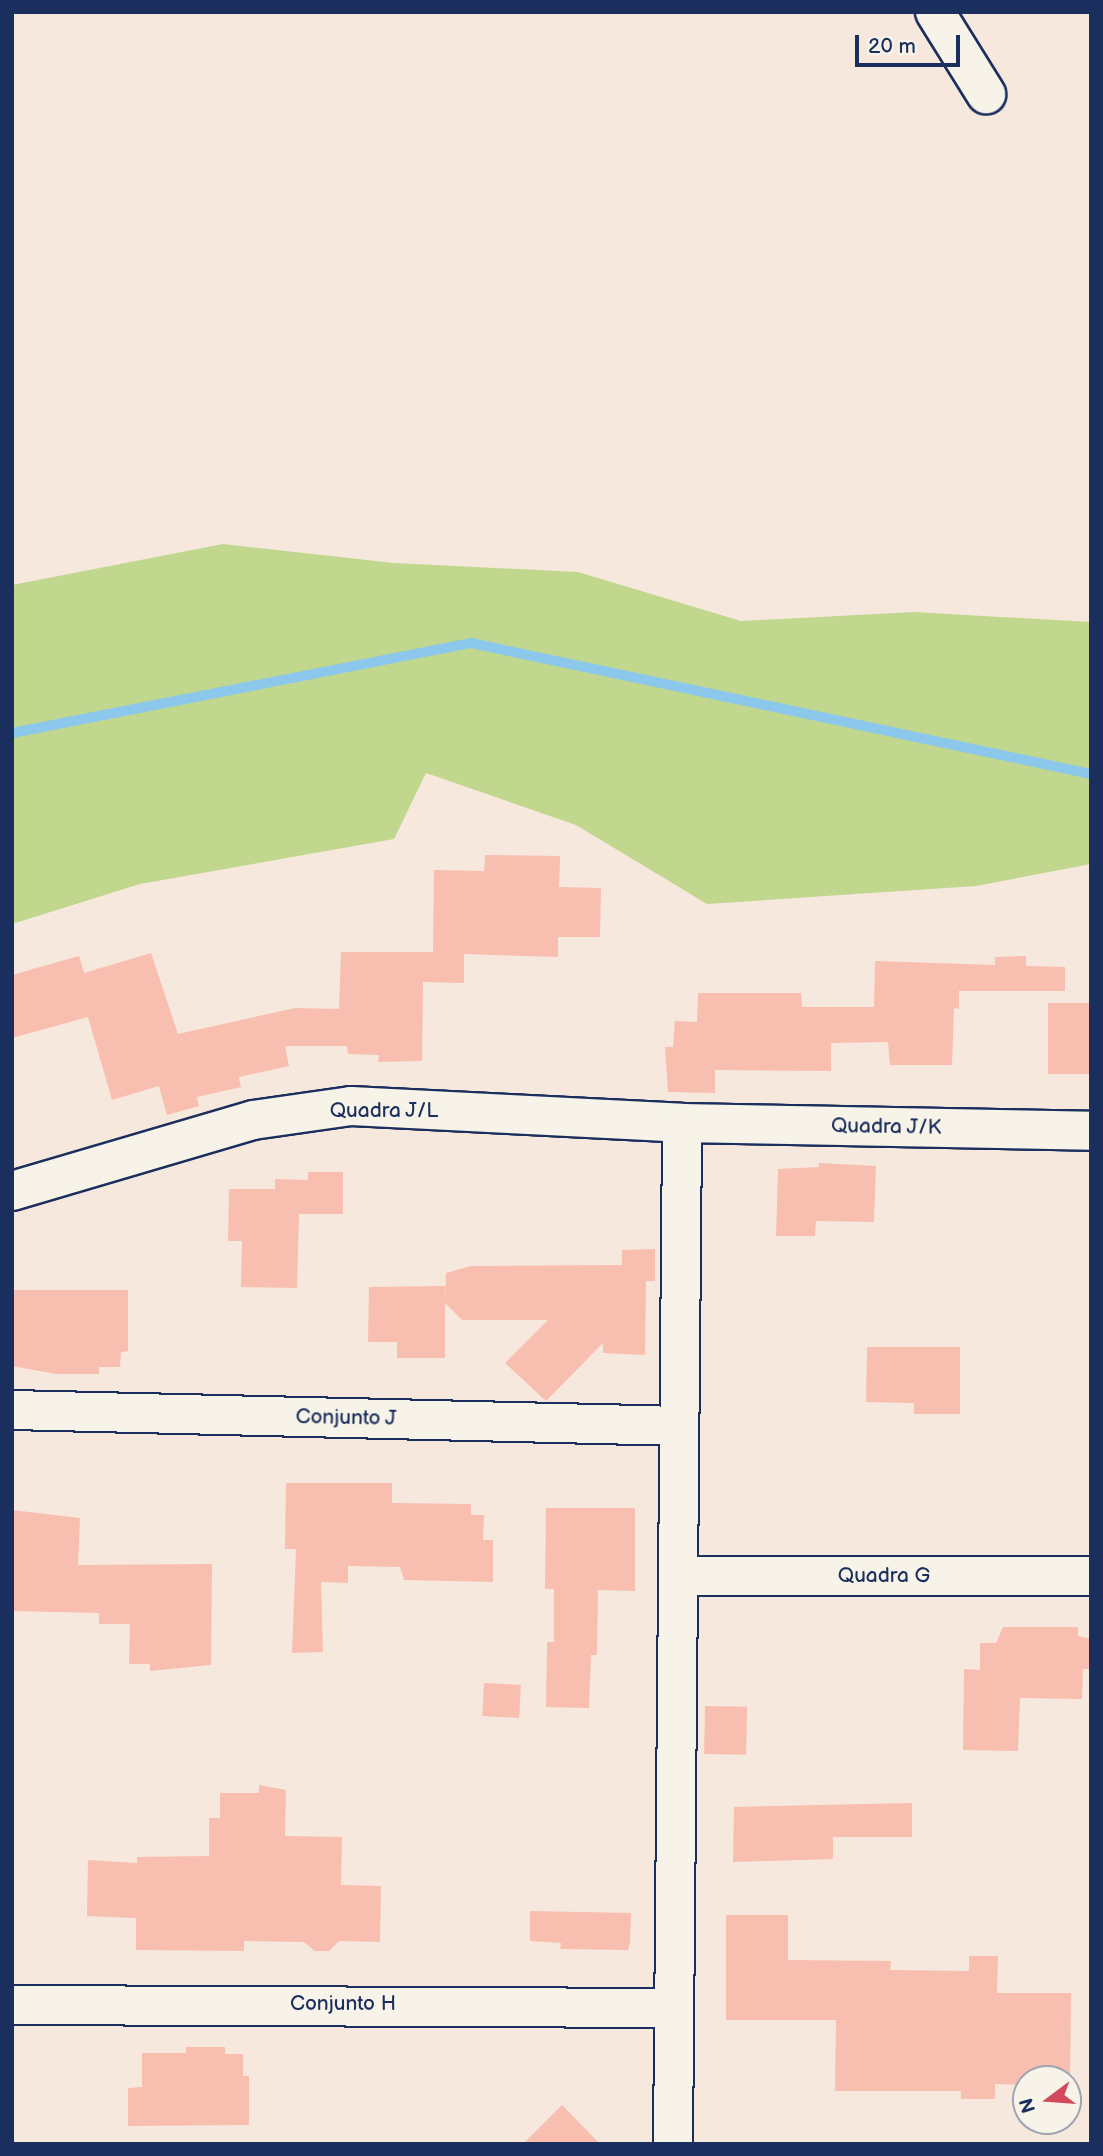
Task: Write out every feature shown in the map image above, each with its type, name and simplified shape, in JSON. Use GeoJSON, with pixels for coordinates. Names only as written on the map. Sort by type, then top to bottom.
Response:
{"type":"FeatureCollection","features":[{"type":"Feature","properties":{"kind":"street"},"geometry":{"type":"LineString","coordinates":[[935,12],[986,94]]}},
{"type":"Feature","properties":{"kind":"street","name":"Quadra J/L"},"geometry":{"type":"LineString","coordinates":[[12,1191],[253,1120],[351,1106],[682,1123]]}},
{"type":"Feature","properties":{"kind":"street"},"geometry":{"type":"LineString","coordinates":[[673,2144],[682,1123]]}},
{"type":"Feature","properties":{"kind":"street","name":"Quadra J/K"},"geometry":{"type":"LineString","coordinates":[[682,1123],[1091,1131]]}},
{"type":"Feature","properties":{"kind":"street","name":"Conjunto J"},"geometry":{"type":"LineString","coordinates":[[12,1410],[679,1426]]}},
{"type":"Feature","properties":{"kind":"street","name":"Quadra G"},"geometry":{"type":"LineString","coordinates":[[678,1576],[1091,1576]]}},
{"type":"Feature","properties":{"kind":"street","name":"Conjunto H"},"geometry":{"type":"LineString","coordinates":[[12,2005],[674,2008]]}},
{"type":"Feature","properties":{"kind":"green space"},"geometry":{"type":"Polygon","coordinates":[[[223,544],[394,563],[578,572],[741,621],[914,612],[1091,622],[1091,864],[976,886],[707,904],[576,825],[426,773],[394,839],[140,884],[12,924],[12,585],[223,544]]]}},
{"type":"Feature","properties":{"kind":"building"},"geometry":{"type":"Polygon","coordinates":[[[485,855],[560,856],[559,887],[601,888],[600,937],[558,937],[558,957],[464,954],[464,983],[423,982],[422,1061],[378,1062],[379,1055],[348,1054],[347,1046],[285,1046],[289,1066],[239,1077],[241,1087],[197,1097],[199,1106],[167,1115],[159,1086],[112,1100],[88,1017],[12,1038],[12,975],[79,956],[84,973],[151,953],[178,1034],[295,1008],[339,1009],[341,952],[433,952],[434,870],[484,871],[485,855]]]}},
{"type":"Feature","properties":{"kind":"building"},"geometry":{"type":"Polygon","coordinates":[[[1026,956],[1026,966],[1065,967],[1065,991],[959,991],[959,1009],[954,1008],[952,1065],[890,1065],[888,1042],[831,1043],[831,1071],[715,1070],[715,1093],[668,1092],[665,1047],[673,1047],[675,1021],[697,1022],[698,993],[801,993],[802,1007],[874,1007],[875,961],[995,965],[995,957],[1026,956]]]}},
{"type":"Feature","properties":{"kind":"building"},"geometry":{"type":"Polygon","coordinates":[[[1048,1003],[1091,1003],[1091,1074],[1048,1074],[1048,1003]]]}},
{"type":"Feature","properties":{"kind":"building"},"geometry":{"type":"Polygon","coordinates":[[[819,1163],[876,1166],[874,1222],[816,1221],[815,1236],[776,1236],[778,1169],[819,1167],[819,1163]]]}},
{"type":"Feature","properties":{"kind":"building"},"geometry":{"type":"Polygon","coordinates":[[[308,1172],[343,1172],[343,1214],[299,1214],[297,1288],[241,1287],[242,1241],[228,1241],[229,1189],[275,1189],[275,1179],[308,1180],[308,1172]]]}},
{"type":"Feature","properties":{"kind":"building"},"geometry":{"type":"Polygon","coordinates":[[[655,1249],[655,1281],[646,1281],[645,1355],[603,1353],[603,1343],[546,1401],[505,1363],[548,1320],[462,1320],[445,1303],[446,1273],[471,1266],[622,1265],[622,1250],[655,1249]]]}},
{"type":"Feature","properties":{"kind":"building"},"geometry":{"type":"Polygon","coordinates":[[[445,1286],[445,1358],[397,1358],[397,1342],[368,1342],[369,1287],[445,1286]]]}},
{"type":"Feature","properties":{"kind":"building"},"geometry":{"type":"Polygon","coordinates":[[[12,1290],[128,1290],[128,1351],[121,1352],[120,1367],[99,1367],[99,1374],[56,1374],[12,1366],[12,1290]]]}},
{"type":"Feature","properties":{"kind":"building"},"geometry":{"type":"Polygon","coordinates":[[[867,1347],[960,1347],[960,1414],[914,1414],[914,1403],[866,1402],[867,1347]]]}},
{"type":"Feature","properties":{"kind":"building"},"geometry":{"type":"Polygon","coordinates":[[[286,1483],[392,1483],[392,1503],[471,1504],[471,1515],[484,1515],[483,1540],[493,1540],[493,1582],[404,1580],[400,1567],[348,1566],[348,1583],[321,1582],[323,1652],[292,1653],[296,1549],[285,1549],[286,1483]]]}},
{"type":"Feature","properties":{"kind":"building"},"geometry":{"type":"Polygon","coordinates":[[[546,1508],[635,1508],[635,1591],[598,1590],[597,1655],[591,1655],[589,1708],[546,1707],[547,1642],[554,1642],[554,1589],[545,1589],[546,1508]]]}},
{"type":"Feature","properties":{"kind":"building"},"geometry":{"type":"Polygon","coordinates":[[[12,1510],[80,1518],[78,1565],[212,1564],[211,1665],[150,1671],[150,1664],[129,1664],[130,1624],[99,1624],[99,1613],[12,1611],[12,1510]]]}},
{"type":"Feature","properties":{"kind":"building"},"geometry":{"type":"Polygon","coordinates":[[[1003,1627],[1078,1627],[1078,1636],[1091,1639],[1091,1669],[1083,1669],[1082,1699],[1020,1698],[1018,1751],[963,1750],[964,1669],[980,1670],[980,1643],[996,1643],[1003,1627]]]}},
{"type":"Feature","properties":{"kind":"building"},"geometry":{"type":"Polygon","coordinates":[[[484,1683],[521,1685],[519,1718],[482,1716],[484,1683]]]}},
{"type":"Feature","properties":{"kind":"building"},"geometry":{"type":"Polygon","coordinates":[[[705,1706],[747,1707],[746,1755],[704,1754],[705,1706]]]}},
{"type":"Feature","properties":{"kind":"building"},"geometry":{"type":"Polygon","coordinates":[[[259,1785],[286,1790],[285,1836],[342,1837],[341,1885],[381,1886],[380,1942],[339,1941],[329,1951],[315,1951],[304,1942],[244,1941],[244,1951],[136,1950],[136,1918],[87,1916],[88,1860],[137,1863],[137,1857],[209,1856],[209,1818],[220,1818],[220,1793],[259,1793],[259,1785]]]}},
{"type":"Feature","properties":{"kind":"building"},"geometry":{"type":"Polygon","coordinates":[[[912,1803],[912,1837],[833,1837],[833,1859],[733,1862],[734,1807],[912,1803]]]}},
{"type":"Feature","properties":{"kind":"building"},"geometry":{"type":"Polygon","coordinates":[[[530,1911],[631,1913],[628,1950],[560,1949],[561,1943],[530,1941],[530,1911]]]}},
{"type":"Feature","properties":{"kind":"building"},"geometry":{"type":"Polygon","coordinates":[[[726,1915],[788,1915],[788,1960],[891,1961],[890,1970],[969,1971],[969,1956],[998,1956],[997,1993],[1071,1993],[1070,2065],[1012,2065],[1012,2085],[995,2084],[995,2099],[961,2099],[961,2091],[835,2091],[836,2020],[726,2020],[726,1915]]]}},
{"type":"Feature","properties":{"kind":"building"},"geometry":{"type":"Polygon","coordinates":[[[186,2047],[225,2047],[225,2054],[243,2054],[243,2076],[249,2076],[249,2125],[128,2126],[128,2088],[142,2087],[142,2053],[186,2053],[186,2047]]]}},
{"type":"Feature","properties":{"kind":"building"},"geometry":{"type":"Polygon","coordinates":[[[562,2105],[600,2144],[523,2144],[562,2105]]]}},
{"type":"Feature","properties":{"kind":"waterway"},"geometry":{"type":"LineString","coordinates":[[12,733],[471,643],[1091,774]]}}]}
